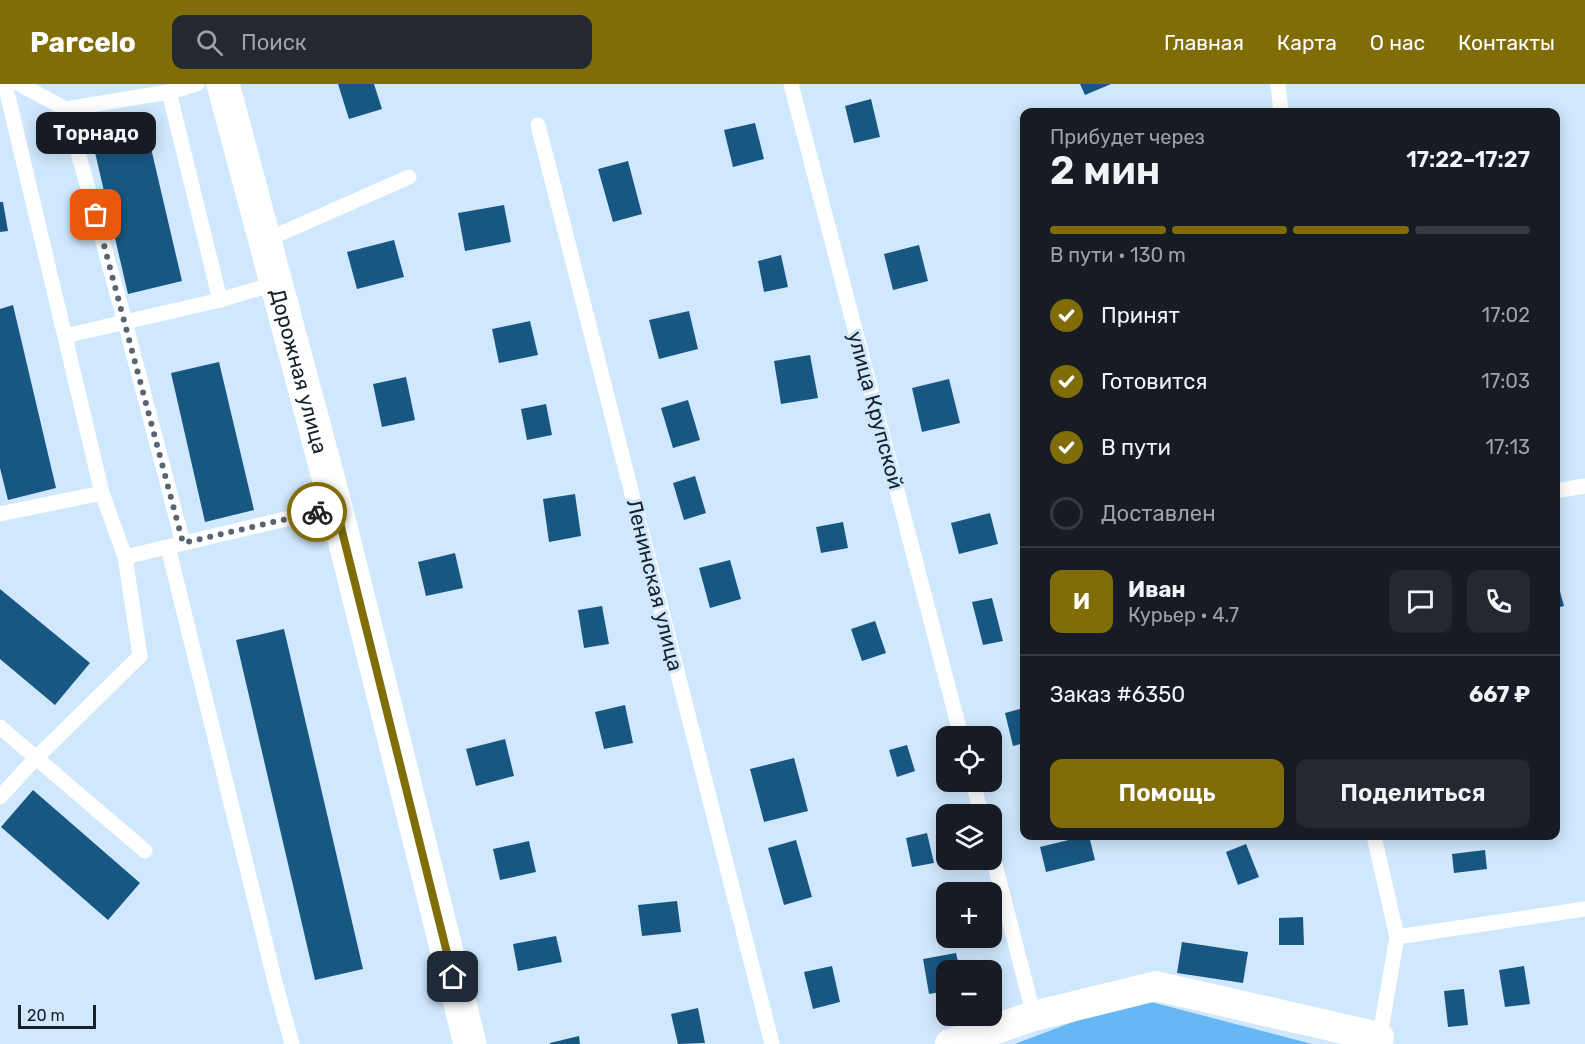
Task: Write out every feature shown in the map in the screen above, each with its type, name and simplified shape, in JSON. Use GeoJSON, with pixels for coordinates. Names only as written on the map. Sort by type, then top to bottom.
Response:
{"type":"FeatureCollection","features":[{"type":"Feature","properties":{"kind":"street","name":"Дорожная улица"},"geometry":{"type":"LineString","coordinates":[[223,84],[336,507],[470,1044]]}},
{"type":"Feature","properties":{"kind":"street"},"geometry":{"type":"LineString","coordinates":[[950,1044],[1034,1016],[1156,986],[1378,1041]]}},
{"type":"Feature","properties":{"kind":"lane"},"geometry":{"type":"LineString","coordinates":[[0,797],[35,759],[140,656],[125,557],[102,493],[5,84]]}},
{"type":"Feature","properties":{"kind":"lane"},"geometry":{"type":"LineString","coordinates":[[19,84],[66,109],[169,92],[197,84]]}},
{"type":"Feature","properties":{"kind":"lane","name":"улица Крупской"},"geometry":{"type":"LineString","coordinates":[[791,84],[958,726]]}},
{"type":"Feature","properties":{"kind":"lane"},"geometry":{"type":"LineString","coordinates":[[1278,84],[1281,108]]}},
{"type":"Feature","properties":{"kind":"lane"},"geometry":{"type":"LineString","coordinates":[[169,92],[220,300]]}},
{"type":"Feature","properties":{"kind":"lane"},"geometry":{"type":"LineString","coordinates":[[66,109],[125,322],[276,986],[292,1044]]}},
{"type":"Feature","properties":{"kind":"lane","name":"Ленинская улица"},"geometry":{"type":"LineString","coordinates":[[538,125],[772,1044]]}},
{"type":"Feature","properties":{"kind":"lane"},"geometry":{"type":"LineString","coordinates":[[266,240],[409,177]]}},
{"type":"Feature","properties":{"kind":"lane"},"geometry":{"type":"LineString","coordinates":[[65,336],[220,300],[277,283]]}},
{"type":"Feature","properties":{"kind":"lane"},"geometry":{"type":"LineString","coordinates":[[1560,490],[1585,486]]}},
{"type":"Feature","properties":{"kind":"lane"},"geometry":{"type":"LineString","coordinates":[[0,514],[102,493]]}},
{"type":"Feature","properties":{"kind":"lane"},"geometry":{"type":"LineString","coordinates":[[125,557],[336,507]]}},
{"type":"Feature","properties":{"kind":"lane"},"geometry":{"type":"LineString","coordinates":[[0,727],[145,851]]}},
{"type":"Feature","properties":{"kind":"lane"},"geometry":{"type":"LineString","coordinates":[[1375,840],[1396,937],[1378,1041]]}},
{"type":"Feature","properties":{"kind":"lane"},"geometry":{"type":"LineString","coordinates":[[996,870],[1034,1016]]}},
{"type":"Feature","properties":{"kind":"lane"},"geometry":{"type":"LineString","coordinates":[[1396,937],[1585,909]]}},
{"type":"Feature","properties":{"kind":"shaded area"},"geometry":{"type":"Polygon","coordinates":[[[1136,998],[1312,1044],[1015,1044],[1136,998]]]}},
{"type":"Feature","properties":{"kind":"building"},"geometry":{"type":"Polygon","coordinates":[[[338,84],[374,84],[382,109],[349,119],[338,84]]]}},
{"type":"Feature","properties":{"kind":"building"},"geometry":{"type":"Polygon","coordinates":[[[1080,84],[1111,84],[1085,95],[1080,84]]]}},
{"type":"Feature","properties":{"kind":"building"},"geometry":{"type":"Polygon","coordinates":[[[871,99],[880,137],[854,143],[845,106],[871,99]]]}},
{"type":"Feature","properties":{"kind":"building"},"geometry":{"type":"Polygon","coordinates":[[[144,118],[182,281],[128,294],[90,131],[144,118]]]}},
{"type":"Feature","properties":{"kind":"building"},"geometry":{"type":"Polygon","coordinates":[[[755,123],[764,159],[733,167],[724,130],[755,123]]]}},
{"type":"Feature","properties":{"kind":"building"},"geometry":{"type":"Polygon","coordinates":[[[628,161],[642,214],[613,222],[598,169],[628,161]]]}},
{"type":"Feature","properties":{"kind":"building"},"geometry":{"type":"Polygon","coordinates":[[[0,202],[3,202],[8,231],[0,232],[0,202]]]}},
{"type":"Feature","properties":{"kind":"building"},"geometry":{"type":"Polygon","coordinates":[[[504,205],[511,242],[465,251],[458,213],[504,205]]]}},
{"type":"Feature","properties":{"kind":"building"},"geometry":{"type":"Polygon","coordinates":[[[394,240],[404,277],[357,289],[347,252],[394,240]]]}},
{"type":"Feature","properties":{"kind":"building"},"geometry":{"type":"Polygon","coordinates":[[[919,245],[928,281],[893,290],[884,254],[919,245]]]}},
{"type":"Feature","properties":{"kind":"building"},"geometry":{"type":"Polygon","coordinates":[[[781,255],[788,287],[764,292],[758,261],[781,255]]]}},
{"type":"Feature","properties":{"kind":"building"},"geometry":{"type":"Polygon","coordinates":[[[13,305],[56,488],[8,500],[0,468],[0,309],[13,305]]]}},
{"type":"Feature","properties":{"kind":"building"},"geometry":{"type":"Polygon","coordinates":[[[689,311],[698,349],[659,359],[649,320],[689,311]]]}},
{"type":"Feature","properties":{"kind":"building"},"geometry":{"type":"Polygon","coordinates":[[[530,321],[538,355],[499,363],[492,329],[530,321]]]}},
{"type":"Feature","properties":{"kind":"building"},"geometry":{"type":"Polygon","coordinates":[[[810,355],[818,398],[781,404],[774,361],[810,355]]]}},
{"type":"Feature","properties":{"kind":"building"},"geometry":{"type":"Polygon","coordinates":[[[219,362],[254,510],[205,522],[171,373],[219,362]]]}},
{"type":"Feature","properties":{"kind":"building"},"geometry":{"type":"Polygon","coordinates":[[[406,377],[415,420],[382,427],[373,384],[406,377]]]}},
{"type":"Feature","properties":{"kind":"building"},"geometry":{"type":"Polygon","coordinates":[[[949,379],[960,423],[922,432],[912,388],[949,379]]]}},
{"type":"Feature","properties":{"kind":"building"},"geometry":{"type":"Polygon","coordinates":[[[688,400],[700,440],[673,448],[661,408],[688,400]]]}},
{"type":"Feature","properties":{"kind":"building"},"geometry":{"type":"Polygon","coordinates":[[[546,404],[552,435],[527,440],[521,409],[546,404]]]}},
{"type":"Feature","properties":{"kind":"building"},"geometry":{"type":"Polygon","coordinates":[[[695,476],[706,513],[684,520],[673,483],[695,476]]]}},
{"type":"Feature","properties":{"kind":"building"},"geometry":{"type":"Polygon","coordinates":[[[575,494],[581,536],[549,542],[543,499],[575,494]]]}},
{"type":"Feature","properties":{"kind":"building"},"geometry":{"type":"Polygon","coordinates":[[[990,513],[998,544],[959,554],[951,523],[990,513]]]}},
{"type":"Feature","properties":{"kind":"building"},"geometry":{"type":"Polygon","coordinates":[[[843,522],[848,548],[821,553],[816,527],[843,522]]]}},
{"type":"Feature","properties":{"kind":"building"},"geometry":{"type":"Polygon","coordinates":[[[455,553],[463,588],[426,596],[418,562],[455,553]]]}},
{"type":"Feature","properties":{"kind":"building"},"geometry":{"type":"Polygon","coordinates":[[[730,560],[741,599],[710,608],[699,568],[730,560]]]}},
{"type":"Feature","properties":{"kind":"building"},"geometry":{"type":"Polygon","coordinates":[[[0,589],[90,663],[55,705],[0,659],[0,589]]]}},
{"type":"Feature","properties":{"kind":"building"},"geometry":{"type":"Polygon","coordinates":[[[1560,592],[1564,606],[1560,607],[1560,592]]]}},
{"type":"Feature","properties":{"kind":"building"},"geometry":{"type":"Polygon","coordinates":[[[992,598],[1003,641],[983,645],[972,602],[992,598]]]}},
{"type":"Feature","properties":{"kind":"building"},"geometry":{"type":"Polygon","coordinates":[[[602,606],[609,644],[584,648],[578,610],[602,606]]]}},
{"type":"Feature","properties":{"kind":"building"},"geometry":{"type":"Polygon","coordinates":[[[875,621],[886,653],[862,661],[851,629],[875,621]]]}},
{"type":"Feature","properties":{"kind":"building"},"geometry":{"type":"Polygon","coordinates":[[[284,629],[363,969],[315,980],[236,640],[284,629]]]}},
{"type":"Feature","properties":{"kind":"building"},"geometry":{"type":"Polygon","coordinates":[[[625,705],[633,743],[604,749],[595,712],[625,705]]]}},
{"type":"Feature","properties":{"kind":"building"},"geometry":{"type":"Polygon","coordinates":[[[1020,709],[1020,744],[1013,746],[1005,713],[1020,709]]]}},
{"type":"Feature","properties":{"kind":"building"},"geometry":{"type":"Polygon","coordinates":[[[505,739],[514,776],[476,786],[466,749],[505,739]]]}},
{"type":"Feature","properties":{"kind":"building"},"geometry":{"type":"Polygon","coordinates":[[[907,745],[915,771],[897,777],[889,750],[907,745]]]}},
{"type":"Feature","properties":{"kind":"building"},"geometry":{"type":"Polygon","coordinates":[[[794,758],[808,811],[764,822],[750,769],[794,758]]]}},
{"type":"Feature","properties":{"kind":"building"},"geometry":{"type":"Polygon","coordinates":[[[33,790],[140,883],[108,920],[1,827],[33,790]]]}},
{"type":"Feature","properties":{"kind":"building"},"geometry":{"type":"Polygon","coordinates":[[[927,833],[934,863],[912,867],[906,838],[927,833]]]}},
{"type":"Feature","properties":{"kind":"building"},"geometry":{"type":"Polygon","coordinates":[[[796,840],[812,897],[784,905],[768,848],[796,840]]]}},
{"type":"Feature","properties":{"kind":"building"},"geometry":{"type":"Polygon","coordinates":[[[1069,840],[1090,840],[1095,860],[1046,872],[1040,847],[1069,840]]]}},
{"type":"Feature","properties":{"kind":"building"},"geometry":{"type":"Polygon","coordinates":[[[529,841],[536,872],[500,880],[493,849],[529,841]]]}},
{"type":"Feature","properties":{"kind":"building"},"geometry":{"type":"Polygon","coordinates":[[[1246,844],[1259,877],[1238,885],[1226,852],[1246,844]]]}},
{"type":"Feature","properties":{"kind":"building"},"geometry":{"type":"Polygon","coordinates":[[[1485,850],[1487,869],[1454,873],[1452,854],[1485,850]]]}},
{"type":"Feature","properties":{"kind":"building"},"geometry":{"type":"Polygon","coordinates":[[[677,901],[681,932],[642,936],[638,905],[677,901]]]}},
{"type":"Feature","properties":{"kind":"building"},"geometry":{"type":"Polygon","coordinates":[[[1303,917],[1304,945],[1279,945],[1279,918],[1303,917]]]}},
{"type":"Feature","properties":{"kind":"building"},"geometry":{"type":"Polygon","coordinates":[[[556,936],[562,962],[518,971],[513,944],[556,936]]]}},
{"type":"Feature","properties":{"kind":"building"},"geometry":{"type":"Polygon","coordinates":[[[1182,942],[1248,952],[1243,983],[1177,973],[1182,942]]]}},
{"type":"Feature","properties":{"kind":"building"},"geometry":{"type":"Polygon","coordinates":[[[956,953],[958,960],[936,960],[936,993],[929,994],[923,959],[956,953]]]}},
{"type":"Feature","properties":{"kind":"building"},"geometry":{"type":"Polygon","coordinates":[[[832,966],[840,1002],[813,1009],[804,972],[832,966]]]}},
{"type":"Feature","properties":{"kind":"building"},"geometry":{"type":"Polygon","coordinates":[[[1524,966],[1530,1004],[1505,1007],[1499,970],[1524,966]]]}},
{"type":"Feature","properties":{"kind":"building"},"geometry":{"type":"Polygon","coordinates":[[[1464,989],[1468,1025],[1448,1027],[1444,991],[1464,989]]]}},
{"type":"Feature","properties":{"kind":"building"},"geometry":{"type":"Polygon","coordinates":[[[698,1008],[705,1043],[678,1044],[671,1014],[698,1008]]]}},
{"type":"Feature","properties":{"kind":"building"},"geometry":{"type":"Polygon","coordinates":[[[579,1036],[580,1044],[550,1044],[550,1043],[579,1036]]]}},
{"type":"Feature","properties":{"kind":"way so far"},"geometry":{"type":"LineString","coordinates":[[96,215],[183,543],[317,512]]}},
{"type":"Feature","properties":{"kind":"place","name":"Торнадо"},"geometry":{"type":"Point","coordinates":[96,215]}},
{"type":"Feature","properties":{"kind":"route"},"geometry":{"type":"LineString","coordinates":[[317,512],[336,507],[453,977]]}}]}
